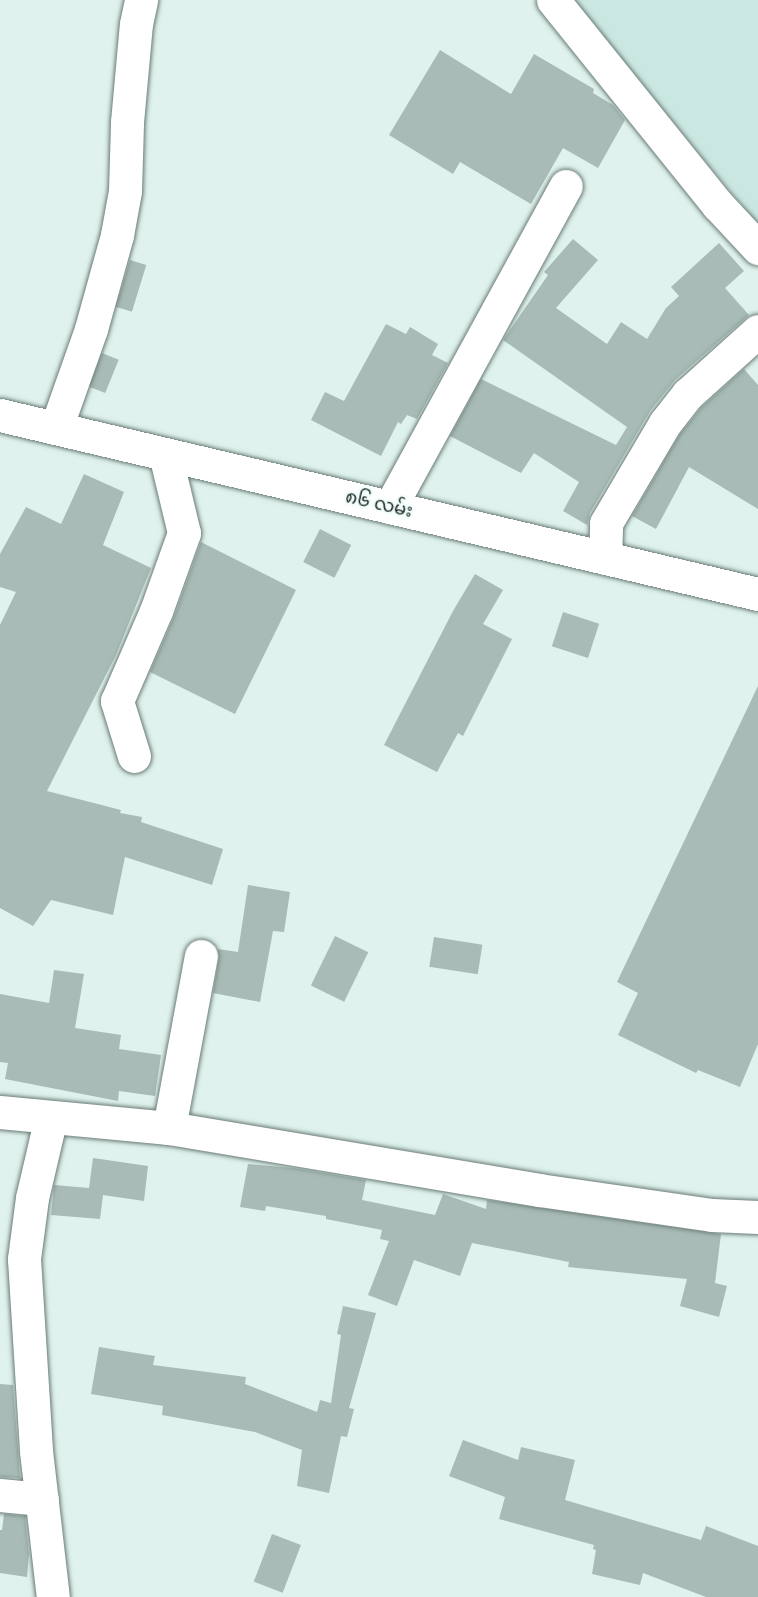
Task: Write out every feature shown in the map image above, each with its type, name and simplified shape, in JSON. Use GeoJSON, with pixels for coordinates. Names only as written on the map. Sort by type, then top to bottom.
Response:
{"type":"FeatureCollection","features":[{"type":"Feature","properties":{"kind":"street"},"geometry":{"type":"LineString","coordinates":[[56,428],[91,329],[117,235],[125,190],[129,101],[136,24],[141,0]]}},
{"type":"Feature","properties":{"kind":"street"},"geometry":{"type":"LineString","coordinates":[[553,0],[718,205],[758,248]]}},
{"type":"Feature","properties":{"kind":"street"},"geometry":{"type":"LineString","coordinates":[[390,507],[566,186]]}},
{"type":"Feature","properties":{"kind":"street"},"geometry":{"type":"LineString","coordinates":[[605,558],[606,523],[665,423],[688,394],[758,331]]}},
{"type":"Feature","properties":{"kind":"street","name":"၈၆ လမ်း"},"geometry":{"type":"LineString","coordinates":[[0,415],[758,594]]}},
{"type":"Feature","properties":{"kind":"street"},"geometry":{"type":"LineString","coordinates":[[134,756],[117,701],[156,611],[184,533],[165,454]]}},
{"type":"Feature","properties":{"kind":"street"},"geometry":{"type":"LineString","coordinates":[[169,1128],[201,956]]}},
{"type":"Feature","properties":{"kind":"street"},"geometry":{"type":"LineString","coordinates":[[0,1112],[169,1128],[539,1190],[712,1215],[758,1217]]}},
{"type":"Feature","properties":{"kind":"street"},"geometry":{"type":"LineString","coordinates":[[51,1118],[32,1197],[24,1259],[30,1372],[53,1597]]}},
{"type":"Feature","properties":{"kind":"street"},"geometry":{"type":"LineString","coordinates":[[0,1495],[42,1499]]}},
{"type":"Feature","properties":{"kind":"shaded area"},"geometry":{"type":"Polygon","coordinates":[[[563,0],[758,0],[758,224],[665,112],[563,0]]]}},
{"type":"Feature","properties":{"kind":"building"},"geometry":{"type":"Polygon","coordinates":[[[440,50],[511,94],[534,54],[594,89],[593,93],[613,105],[625,120],[598,168],[563,148],[531,204],[460,162],[453,174],[389,135],[440,50]]]}},
{"type":"Feature","properties":{"kind":"building"},"geometry":{"type":"Polygon","coordinates":[[[573,239],[598,260],[556,308],[607,344],[621,322],[647,339],[666,308],[679,296],[671,287],[719,243],[744,271],[725,288],[749,315],[675,380],[650,411],[590,513],[587,525],[563,511],[579,482],[534,453],[521,473],[450,436],[481,379],[616,445],[627,427],[503,340],[548,275],[544,272],[573,239]]]}},
{"type":"Feature","properties":{"kind":"building"},"geometry":{"type":"Polygon","coordinates":[[[130,260],[146,265],[132,312],[116,307],[130,260]]]}},
{"type":"Feature","properties":{"kind":"building"},"geometry":{"type":"Polygon","coordinates":[[[386,324],[406,334],[410,327],[438,344],[432,355],[448,363],[417,419],[407,415],[401,424],[398,422],[381,456],[311,420],[325,392],[344,401],[386,324]]]}},
{"type":"Feature","properties":{"kind":"building"},"geometry":{"type":"Polygon","coordinates":[[[102,353],[119,360],[105,393],[89,386],[102,353]]]}},
{"type":"Feature","properties":{"kind":"building"},"geometry":{"type":"Polygon","coordinates":[[[744,369],[758,385],[758,509],[689,467],[656,529],[632,516],[680,434],[702,407],[744,369]]]}},
{"type":"Feature","properties":{"kind":"building"},"geometry":{"type":"Polygon","coordinates":[[[84,474],[124,492],[103,545],[151,568],[116,655],[47,791],[121,810],[120,813],[142,817],[141,822],[223,849],[212,885],[125,857],[113,915],[51,900],[33,926],[0,908],[0,625],[16,592],[0,587],[0,554],[26,507],[61,524],[84,474]]]}},
{"type":"Feature","properties":{"kind":"building"},"geometry":{"type":"Polygon","coordinates":[[[320,529],[351,545],[334,578],[303,562],[320,529]]]}},
{"type":"Feature","properties":{"kind":"building"},"geometry":{"type":"Polygon","coordinates":[[[201,542],[296,590],[235,714],[150,672],[174,617],[201,542]]]}},
{"type":"Feature","properties":{"kind":"building"},"geometry":{"type":"Polygon","coordinates":[[[475,574],[503,590],[483,624],[512,639],[463,736],[458,733],[437,772],[384,745],[453,611],[475,574]]]}},
{"type":"Feature","properties":{"kind":"building"},"geometry":{"type":"Polygon","coordinates":[[[563,612],[599,624],[588,658],[552,646],[563,612]]]}},
{"type":"Feature","properties":{"kind":"building"},"geometry":{"type":"Polygon","coordinates":[[[758,686],[758,1044],[740,1087],[698,1070],[696,1073],[618,1035],[638,993],[617,982],[758,686]]]}},
{"type":"Feature","properties":{"kind":"building"},"geometry":{"type":"Polygon","coordinates":[[[248,885],[290,892],[284,932],[273,931],[260,1002],[213,993],[219,959],[218,949],[238,952],[248,885]]]}},
{"type":"Feature","properties":{"kind":"building"},"geometry":{"type":"Polygon","coordinates":[[[335,936],[368,952],[344,1002],[311,985],[335,936]]]}},
{"type":"Feature","properties":{"kind":"building"},"geometry":{"type":"Polygon","coordinates":[[[434,937],[482,945],[478,974],[429,967],[434,937]]]}},
{"type":"Feature","properties":{"kind":"building"},"geometry":{"type":"Polygon","coordinates":[[[54,970],[84,974],[75,1028],[121,1035],[119,1049],[161,1055],[155,1096],[119,1091],[118,1101],[5,1079],[8,1063],[0,1062],[0,994],[49,1003],[54,970]]]}},
{"type":"Feature","properties":{"kind":"building"},"geometry":{"type":"Polygon","coordinates":[[[93,1158],[148,1166],[144,1201],[103,1195],[100,1219],[51,1215],[54,1185],[89,1188],[93,1158]]]}},
{"type":"Feature","properties":{"kind":"building"},"geometry":{"type":"Polygon","coordinates":[[[248,1164],[293,1168],[366,1180],[362,1200],[435,1215],[443,1194],[486,1209],[487,1200],[721,1234],[715,1283],[727,1286],[719,1317],[680,1306],[687,1279],[568,1267],[569,1262],[472,1243],[460,1276],[414,1260],[397,1306],[368,1295],[389,1241],[380,1239],[382,1230],[326,1219],[326,1216],[266,1206],[265,1211],[240,1207],[248,1164]]]}},
{"type":"Feature","properties":{"kind":"building"},"geometry":{"type":"Polygon","coordinates":[[[343,1306],[376,1313],[349,1408],[354,1409],[347,1437],[341,1436],[329,1493],[297,1486],[302,1450],[255,1432],[162,1415],[163,1406],[91,1394],[99,1347],[155,1356],[153,1365],[246,1377],[245,1384],[317,1412],[320,1400],[331,1403],[341,1335],[337,1334],[343,1306]]]}},
{"type":"Feature","properties":{"kind":"building"},"geometry":{"type":"Polygon","coordinates":[[[0,1384],[13,1385],[20,1478],[0,1477],[0,1384]]]}},
{"type":"Feature","properties":{"kind":"building"},"geometry":{"type":"Polygon","coordinates":[[[463,1440],[518,1460],[521,1447],[575,1460],[565,1500],[701,1540],[706,1526],[758,1546],[758,1597],[706,1597],[643,1573],[640,1585],[592,1574],[596,1550],[593,1549],[594,1545],[499,1519],[505,1497],[449,1476],[463,1440]]]}},
{"type":"Feature","properties":{"kind":"building"},"geometry":{"type":"Polygon","coordinates":[[[4,1514],[25,1516],[29,1554],[27,1577],[0,1573],[0,1530],[2,1530],[4,1514]]]}},
{"type":"Feature","properties":{"kind":"building"},"geometry":{"type":"Polygon","coordinates":[[[272,1534],[301,1545],[283,1593],[254,1582],[272,1534]]]}}]}
